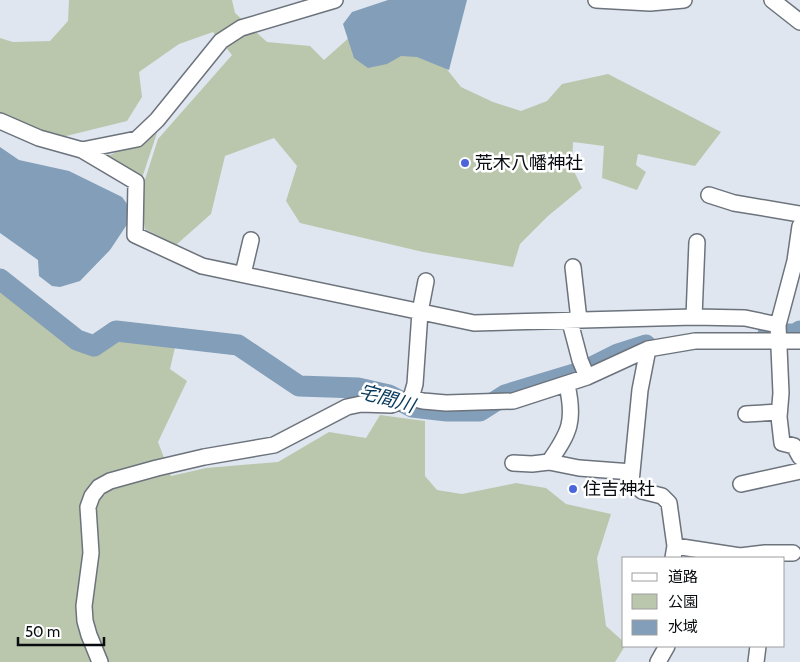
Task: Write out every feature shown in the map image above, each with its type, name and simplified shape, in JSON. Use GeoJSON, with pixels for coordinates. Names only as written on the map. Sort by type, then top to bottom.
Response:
{"type":"FeatureCollection","features":[{"type":"Feature","properties":{"kind":"street"},"geometry":{"type":"LineString","coordinates":[[82,150],[138,139],[157,120],[221,41],[241,28],[335,0]]}},
{"type":"Feature","properties":{"kind":"street"},"geometry":{"type":"LineString","coordinates":[[596,0],[650,3],[684,0]]}},
{"type":"Feature","properties":{"kind":"street"},"geometry":{"type":"LineString","coordinates":[[772,0],[800,22]]}},
{"type":"Feature","properties":{"kind":"street"},"geometry":{"type":"LineString","coordinates":[[0,121],[39,138],[82,150],[136,182],[135,234],[202,266],[474,323],[694,317],[745,318],[800,340]]}},
{"type":"Feature","properties":{"kind":"street"},"geometry":{"type":"LineString","coordinates":[[709,195],[734,203],[800,214]]}},
{"type":"Feature","properties":{"kind":"street"},"geometry":{"type":"LineString","coordinates":[[800,226],[779,333],[781,394],[779,412],[782,443],[794,446],[800,457]]}},
{"type":"Feature","properties":{"kind":"street"},"geometry":{"type":"LineString","coordinates":[[243,274],[251,240]]}},
{"type":"Feature","properties":{"kind":"street"},"geometry":{"type":"LineString","coordinates":[[694,317],[697,242]]}},
{"type":"Feature","properties":{"kind":"street"},"geometry":{"type":"LineString","coordinates":[[573,267],[575,321],[580,360],[587,376]]}},
{"type":"Feature","properties":{"kind":"street"},"geometry":{"type":"LineString","coordinates":[[411,398],[415,384],[420,312],[426,281]]}},
{"type":"Feature","properties":{"kind":"street"},"geometry":{"type":"LineString","coordinates":[[100,662],[85,621],[84,606],[91,553],[88,507],[92,496],[99,487],[110,481],[204,457],[274,445],[347,407],[361,404],[391,405],[411,398],[446,403],[513,400],[566,385],[648,349],[695,341],[779,333]]}},
{"type":"Feature","properties":{"kind":"street"},"geometry":{"type":"LineString","coordinates":[[648,349],[640,390],[631,482],[642,491],[662,496],[669,503],[674,552],[740,556],[796,549]]}},
{"type":"Feature","properties":{"kind":"street"},"geometry":{"type":"LineString","coordinates":[[549,462],[562,443],[571,422],[571,404],[566,385]]}},
{"type":"Feature","properties":{"kind":"street"},"geometry":{"type":"LineString","coordinates":[[746,414],[779,412]]}},
{"type":"Feature","properties":{"kind":"street"},"geometry":{"type":"LineString","coordinates":[[513,463],[532,464],[549,462],[579,468],[632,472]]}},
{"type":"Feature","properties":{"kind":"street"},"geometry":{"type":"LineString","coordinates":[[741,484],[800,471]]}},
{"type":"Feature","properties":{"kind":"street"},"geometry":{"type":"LineString","coordinates":[[785,565],[796,549]]}},
{"type":"Feature","properties":{"kind":"street"},"geometry":{"type":"LineString","coordinates":[[658,662],[666,647]]}},
{"type":"Feature","properties":{"kind":"street"},"geometry":{"type":"LineString","coordinates":[[756,662],[758,647]]}},
{"type":"Feature","properties":{"kind":"green space"},"geometry":{"type":"Polygon","coordinates":[[[69,0],[232,0],[235,13],[267,42],[310,46],[324,60],[352,35],[430,48],[461,87],[493,102],[521,111],[547,101],[562,84],[608,74],[721,132],[695,166],[638,154],[636,165],[646,172],[637,190],[602,178],[604,146],[573,142],[572,167],[582,188],[548,216],[520,244],[513,267],[423,252],[300,223],[286,201],[297,166],[274,138],[225,156],[211,214],[176,245],[145,229],[140,195],[158,139],[232,55],[213,32],[179,44],[139,72],[142,97],[127,121],[50,140],[0,116],[0,38],[13,42],[50,41],[68,21],[69,0]]]}},
{"type":"Feature","properties":{"kind":"green space"},"geometry":{"type":"Polygon","coordinates":[[[157,133],[141,181],[106,160],[107,154],[110,155],[157,133]]]}},
{"type":"Feature","properties":{"kind":"green space"},"geometry":{"type":"Polygon","coordinates":[[[0,291],[75,349],[94,353],[120,336],[176,343],[170,369],[187,381],[158,442],[171,476],[206,468],[278,462],[329,432],[366,438],[380,415],[425,421],[425,476],[437,490],[462,494],[516,483],[546,488],[566,504],[611,514],[597,558],[606,626],[622,640],[622,647],[624,647],[615,662],[0,662],[0,291]]]}},
{"type":"Feature","properties":{"kind":"water"},"geometry":{"type":"Polygon","coordinates":[[[388,0],[467,0],[449,70],[417,57],[401,56],[387,64],[368,68],[354,58],[343,24],[352,12],[388,0]]]}},
{"type":"Feature","properties":{"kind":"water"},"geometry":{"type":"Polygon","coordinates":[[[0,147],[19,160],[69,171],[122,197],[130,208],[130,220],[110,250],[80,281],[60,287],[52,286],[39,276],[38,260],[0,233],[0,147]]]}},
{"type":"Feature","properties":{"kind":"waterway","name":"宅間川"},"geometry":{"type":"LineString","coordinates":[[0,279],[77,340],[94,346],[116,331],[238,345],[299,386],[358,388],[389,395],[412,407],[447,411],[480,411],[505,395],[584,371],[618,354],[646,345]]}},
{"type":"Feature","properties":{"kind":"waterway","name":"宅間川"},"geometry":{"type":"LineString","coordinates":[[768,334],[796,334],[800,331]]}},
{"type":"Feature","properties":{"kind":"place","name":"荒木八幡神社"},"geometry":{"type":"Point","coordinates":[465,163]}},
{"type":"Feature","properties":{"kind":"place","name":"住吉神社"},"geometry":{"type":"Point","coordinates":[573,489]}}]}
